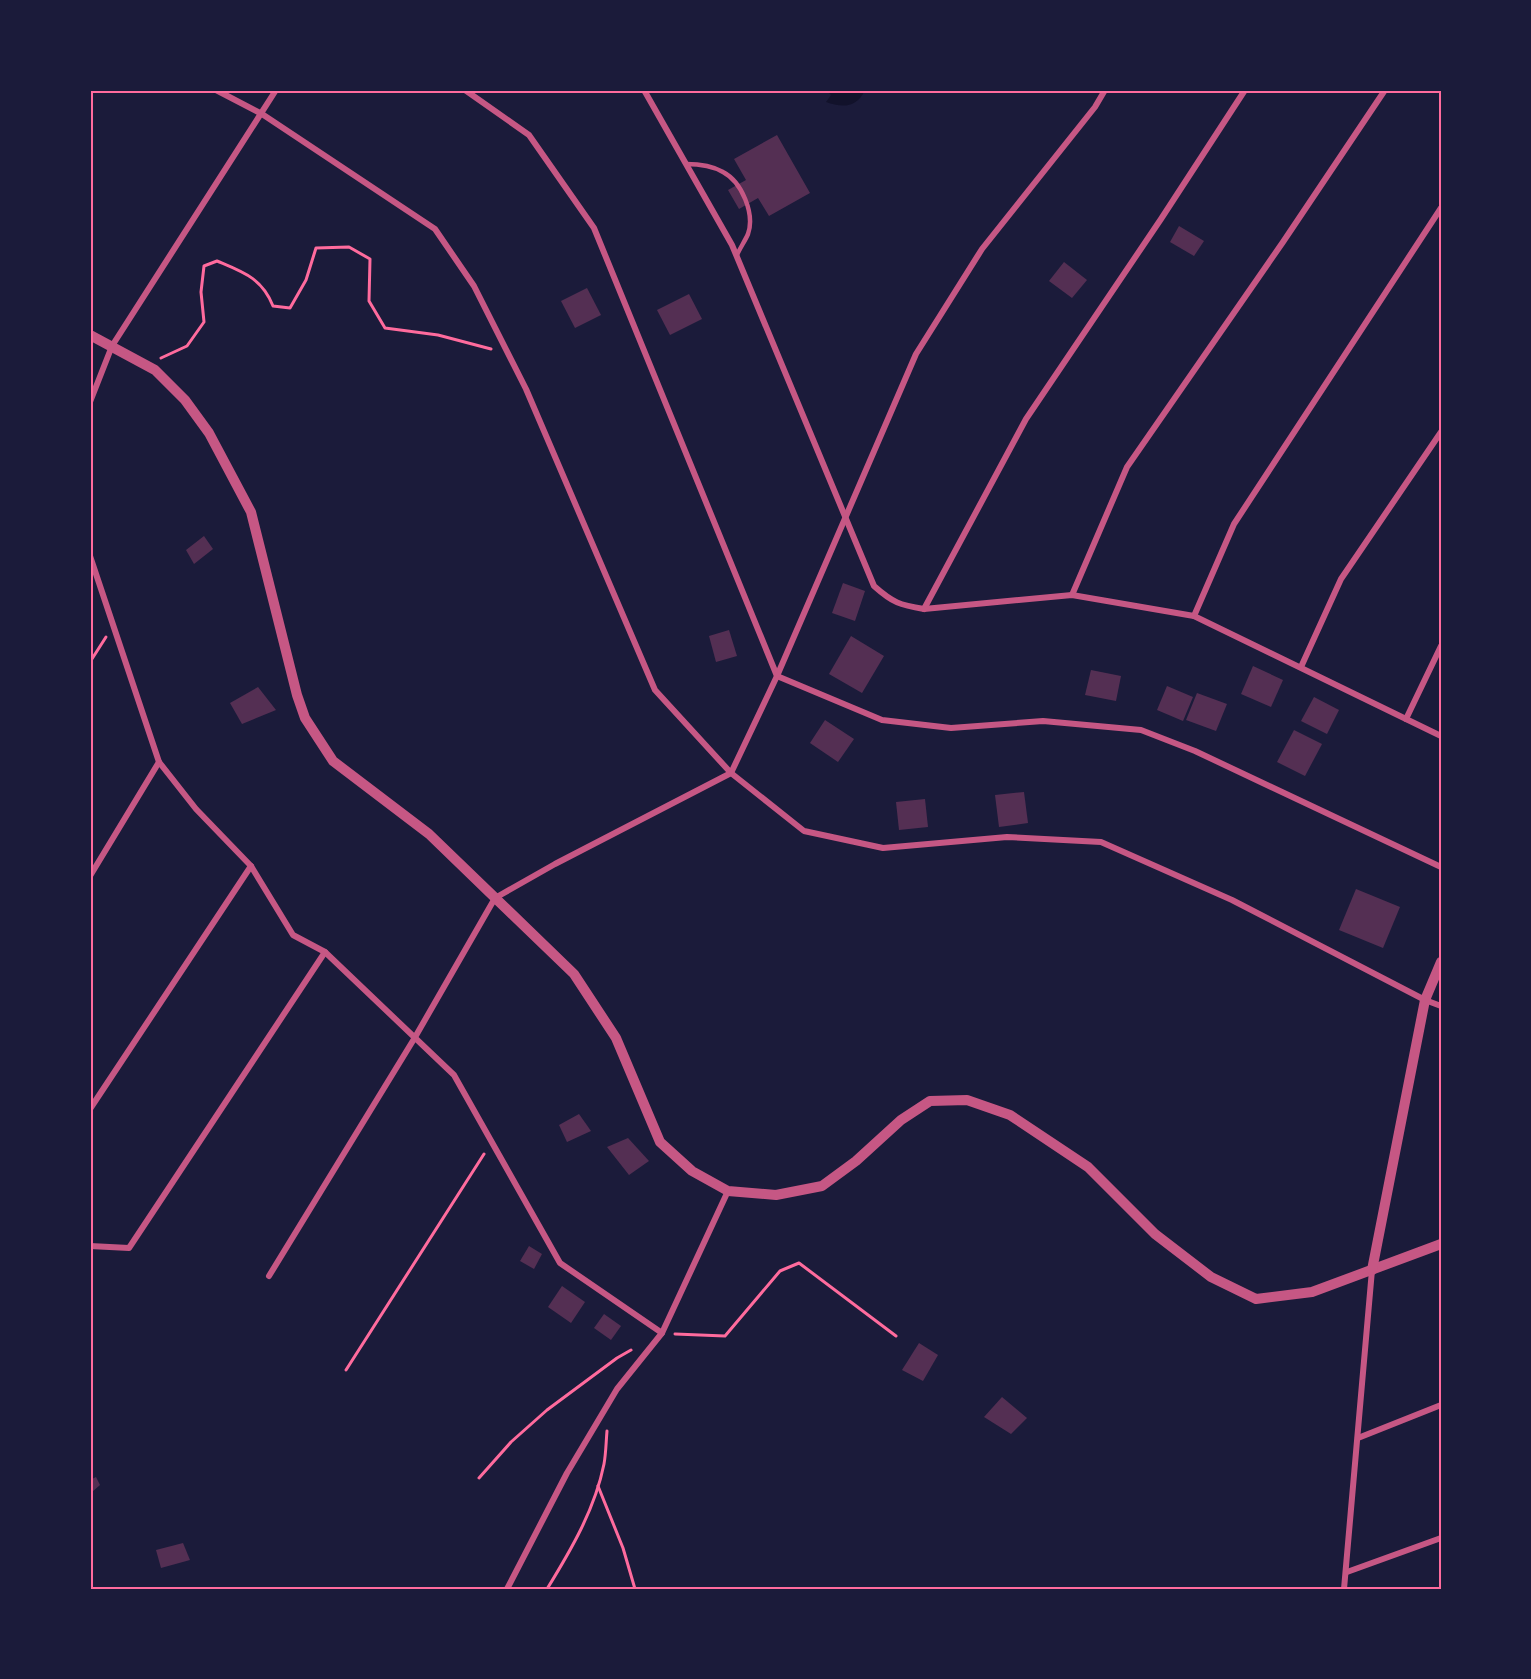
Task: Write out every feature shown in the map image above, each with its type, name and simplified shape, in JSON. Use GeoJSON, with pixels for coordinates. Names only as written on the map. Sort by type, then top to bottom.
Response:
{"type":"FeatureCollection","features":[{"type":"Feature","properties":{"kind":"street"},"geometry":{"type":"LineString","coordinates":[[216,90],[262,114],[435,229],[474,286],[526,389],[655,690],[731,773],[804,831],[883,848],[1007,837],[1101,842],[1232,900],[1425,1000],[1441,1005]]}},
{"type":"Feature","properties":{"kind":"street"},"geometry":{"type":"LineString","coordinates":[[90,402],[112,346],[276,90]]}},
{"type":"Feature","properties":{"kind":"street"},"geometry":{"type":"LineString","coordinates":[[465,90],[529,135],[594,228],[777,676],[882,720],[951,728],[1043,721],[1141,730],[1195,751],[1441,867]]}},
{"type":"Feature","properties":{"kind":"street"},"geometry":{"type":"LineString","coordinates":[[644,90],[737,255],[874,586],[890,600],[924,609],[1072,595],[1194,616],[1441,736]]}},
{"type":"Feature","properties":{"kind":"street"},"geometry":{"type":"LineString","coordinates":[[269,1276],[414,1039],[495,898],[555,864],[731,773],[777,676],[916,354],[982,249],[1095,107],[1105,90]]}},
{"type":"Feature","properties":{"kind":"street"},"geometry":{"type":"LineString","coordinates":[[924,609],[1026,418],[1245,90]]}},
{"type":"Feature","properties":{"kind":"street"},"geometry":{"type":"LineString","coordinates":[[1072,595],[1127,467],[1385,90]]}},
{"type":"Feature","properties":{"kind":"street"},"geometry":{"type":"LineString","coordinates":[[1194,616],[1234,524],[1441,208]]}},
{"type":"Feature","properties":{"kind":"street"},"geometry":{"type":"LineString","coordinates":[[90,335],[155,370],[185,400],[219,452],[251,512],[297,695],[305,718],[333,761],[429,834],[574,974],[616,1038],[660,1142],[692,1170],[728,1191],[776,1195],[822,1186],[856,1161],[901,1120],[930,1101],[967,1100],[1010,1115],[1088,1167],[1155,1234],[1210,1277],[1256,1299],[1312,1292],[1441,1244]]}},
{"type":"Feature","properties":{"kind":"street"},"geometry":{"type":"LineString","coordinates":[[1301,667],[1341,579],[1441,432]]}},
{"type":"Feature","properties":{"kind":"street"},"geometry":{"type":"LineString","coordinates":[[90,556],[159,762],[196,809],[251,866],[292,935],[325,952],[454,1075],[560,1263],[662,1333]]}},
{"type":"Feature","properties":{"kind":"street"},"geometry":{"type":"LineString","coordinates":[[1406,719],[1441,646]]}},
{"type":"Feature","properties":{"kind":"street"},"geometry":{"type":"LineString","coordinates":[[90,876],[159,762]]}},
{"type":"Feature","properties":{"kind":"street"},"geometry":{"type":"LineString","coordinates":[[90,1109],[251,866]]}},
{"type":"Feature","properties":{"kind":"street"},"geometry":{"type":"LineString","coordinates":[[90,1246],[129,1248],[325,952]]}},
{"type":"Feature","properties":{"kind":"street"},"geometry":{"type":"LineString","coordinates":[[1344,1589],[1372,1270],[1425,1000],[1441,962]]}},
{"type":"Feature","properties":{"kind":"street"},"geometry":{"type":"LineString","coordinates":[[507,1589],[567,1473],[617,1389],[662,1333],[728,1191]]}},
{"type":"Feature","properties":{"kind":"street"},"geometry":{"type":"LineString","coordinates":[[1358,1438],[1441,1405]]}},
{"type":"Feature","properties":{"kind":"street"},"geometry":{"type":"LineString","coordinates":[[1347,1572],[1441,1538]]}},
{"type":"Feature","properties":{"kind":"lane"},"geometry":{"type":"LineString","coordinates":[[686,164],[705,165],[726,173],[743,193],[750,211],[749,232],[737,255]]}},
{"type":"Feature","properties":{"kind":"path"},"geometry":{"type":"LineString","coordinates":[[146,364],[187,346],[204,322],[201,292],[204,266],[217,261],[247,274],[267,291],[273,306],[290,308],[306,280],[316,248],[349,247],[370,259],[369,301],[385,328],[438,335],[507,353]]}},
{"type":"Feature","properties":{"kind":"path"},"geometry":{"type":"LineString","coordinates":[[90,662],[114,626]]}},
{"type":"Feature","properties":{"kind":"path"},"geometry":{"type":"LineString","coordinates":[[346,1370],[492,1142]]}},
{"type":"Feature","properties":{"kind":"path"},"geometry":{"type":"LineString","coordinates":[[662,1333],[725,1336],[780,1271],[799,1263],[896,1336]]}},
{"type":"Feature","properties":{"kind":"path"},"geometry":{"type":"LineString","coordinates":[[479,1478],[511,1442],[547,1410],[617,1358],[635,1348]]}},
{"type":"Feature","properties":{"kind":"path"},"geometry":{"type":"LineString","coordinates":[[547,1589],[575,1543],[598,1486],[604,1462],[609,1403]]}},
{"type":"Feature","properties":{"kind":"path"},"geometry":{"type":"LineString","coordinates":[[598,1486],[623,1548],[634,1589]]}},
{"type":"Feature","properties":{"kind":"shaded area"},"geometry":{"type":"Polygon","coordinates":[[[826,90],[865,90],[858,100],[843,106],[826,102],[831,95],[826,90]]]}},
{"type":"Feature","properties":{"kind":"building"},"geometry":{"type":"Polygon","coordinates":[[[777,135],[810,193],[769,216],[758,198],[739,209],[728,190],[746,180],[734,159],[777,135]]]}},
{"type":"Feature","properties":{"kind":"building"},"geometry":{"type":"Polygon","coordinates":[[[1179,226],[1204,241],[1194,256],[1170,242],[1179,226]]]}},
{"type":"Feature","properties":{"kind":"building"},"geometry":{"type":"Polygon","coordinates":[[[1064,262],[1087,280],[1072,298],[1049,281],[1064,262]]]}},
{"type":"Feature","properties":{"kind":"building"},"geometry":{"type":"Polygon","coordinates":[[[587,288],[601,315],[575,328],[561,301],[587,288]]]}},
{"type":"Feature","properties":{"kind":"building"},"geometry":{"type":"Polygon","coordinates":[[[689,294],[702,319],[670,335],[657,310],[689,294]]]}},
{"type":"Feature","properties":{"kind":"building"},"geometry":{"type":"Polygon","coordinates":[[[204,536],[213,549],[194,564],[186,550],[204,536]]]}},
{"type":"Feature","properties":{"kind":"building"},"geometry":{"type":"Polygon","coordinates":[[[843,583],[865,591],[855,621],[832,613],[843,583]]]}},
{"type":"Feature","properties":{"kind":"building"},"geometry":{"type":"Polygon","coordinates":[[[729,630],[737,656],[716,662],[709,636],[729,630]]]}},
{"type":"Feature","properties":{"kind":"building"},"geometry":{"type":"Polygon","coordinates":[[[851,636],[884,656],[862,693],[829,674],[851,636]]]}},
{"type":"Feature","properties":{"kind":"building"},"geometry":{"type":"Polygon","coordinates":[[[1253,666],[1283,680],[1271,707],[1241,694],[1253,666]]]}},
{"type":"Feature","properties":{"kind":"building"},"geometry":{"type":"Polygon","coordinates":[[[1091,670],[1121,676],[1116,701],[1085,695],[1091,670]]]}},
{"type":"Feature","properties":{"kind":"building"},"geometry":{"type":"Polygon","coordinates":[[[1167,686],[1193,697],[1183,721],[1157,710],[1167,686]]]}},
{"type":"Feature","properties":{"kind":"building"},"geometry":{"type":"Polygon","coordinates":[[[258,687],[276,710],[242,724],[230,703],[258,687]]]}},
{"type":"Feature","properties":{"kind":"building"},"geometry":{"type":"Polygon","coordinates":[[[1197,693],[1227,704],[1216,731],[1186,720],[1197,693]]]}},
{"type":"Feature","properties":{"kind":"building"},"geometry":{"type":"Polygon","coordinates":[[[1314,697],[1339,710],[1327,734],[1301,721],[1314,697]]]}},
{"type":"Feature","properties":{"kind":"building"},"geometry":{"type":"Polygon","coordinates":[[[825,720],[854,739],[838,762],[810,743],[825,720]]]}},
{"type":"Feature","properties":{"kind":"building"},"geometry":{"type":"Polygon","coordinates":[[[1294,730],[1322,744],[1305,776],[1277,762],[1294,730]]]}},
{"type":"Feature","properties":{"kind":"building"},"geometry":{"type":"Polygon","coordinates":[[[1024,792],[1028,823],[999,827],[995,795],[1024,792]]]}},
{"type":"Feature","properties":{"kind":"building"},"geometry":{"type":"Polygon","coordinates":[[[925,799],[928,827],[899,830],[896,802],[925,799]]]}},
{"type":"Feature","properties":{"kind":"building"},"geometry":{"type":"Polygon","coordinates":[[[1356,889],[1400,907],[1383,948],[1339,930],[1356,889]]]}},
{"type":"Feature","properties":{"kind":"building"},"geometry":{"type":"Polygon","coordinates":[[[579,1114],[591,1131],[567,1142],[559,1125],[579,1114]]]}},
{"type":"Feature","properties":{"kind":"building"},"geometry":{"type":"Polygon","coordinates":[[[628,1138],[649,1161],[629,1175],[607,1147],[628,1138]]]}},
{"type":"Feature","properties":{"kind":"building"},"geometry":{"type":"Polygon","coordinates":[[[529,1246],[542,1254],[534,1269],[520,1261],[529,1246]]]}},
{"type":"Feature","properties":{"kind":"building"},"geometry":{"type":"Polygon","coordinates":[[[562,1286],[585,1302],[571,1323],[548,1307],[562,1286]]]}},
{"type":"Feature","properties":{"kind":"building"},"geometry":{"type":"Polygon","coordinates":[[[604,1314],[621,1326],[611,1340],[594,1328],[604,1314]]]}},
{"type":"Feature","properties":{"kind":"building"},"geometry":{"type":"Polygon","coordinates":[[[919,1343],[938,1355],[923,1381],[902,1370],[919,1343]]]}},
{"type":"Feature","properties":{"kind":"building"},"geometry":{"type":"Polygon","coordinates":[[[1002,1397],[1027,1418],[1011,1434],[984,1417],[1002,1397]]]}},
{"type":"Feature","properties":{"kind":"building"},"geometry":{"type":"Polygon","coordinates":[[[96,1477],[100,1485],[92,1492],[90,1480],[96,1477]]]}},
{"type":"Feature","properties":{"kind":"building"},"geometry":{"type":"Polygon","coordinates":[[[183,1543],[190,1560],[161,1568],[156,1550],[183,1543]]]}}]}
